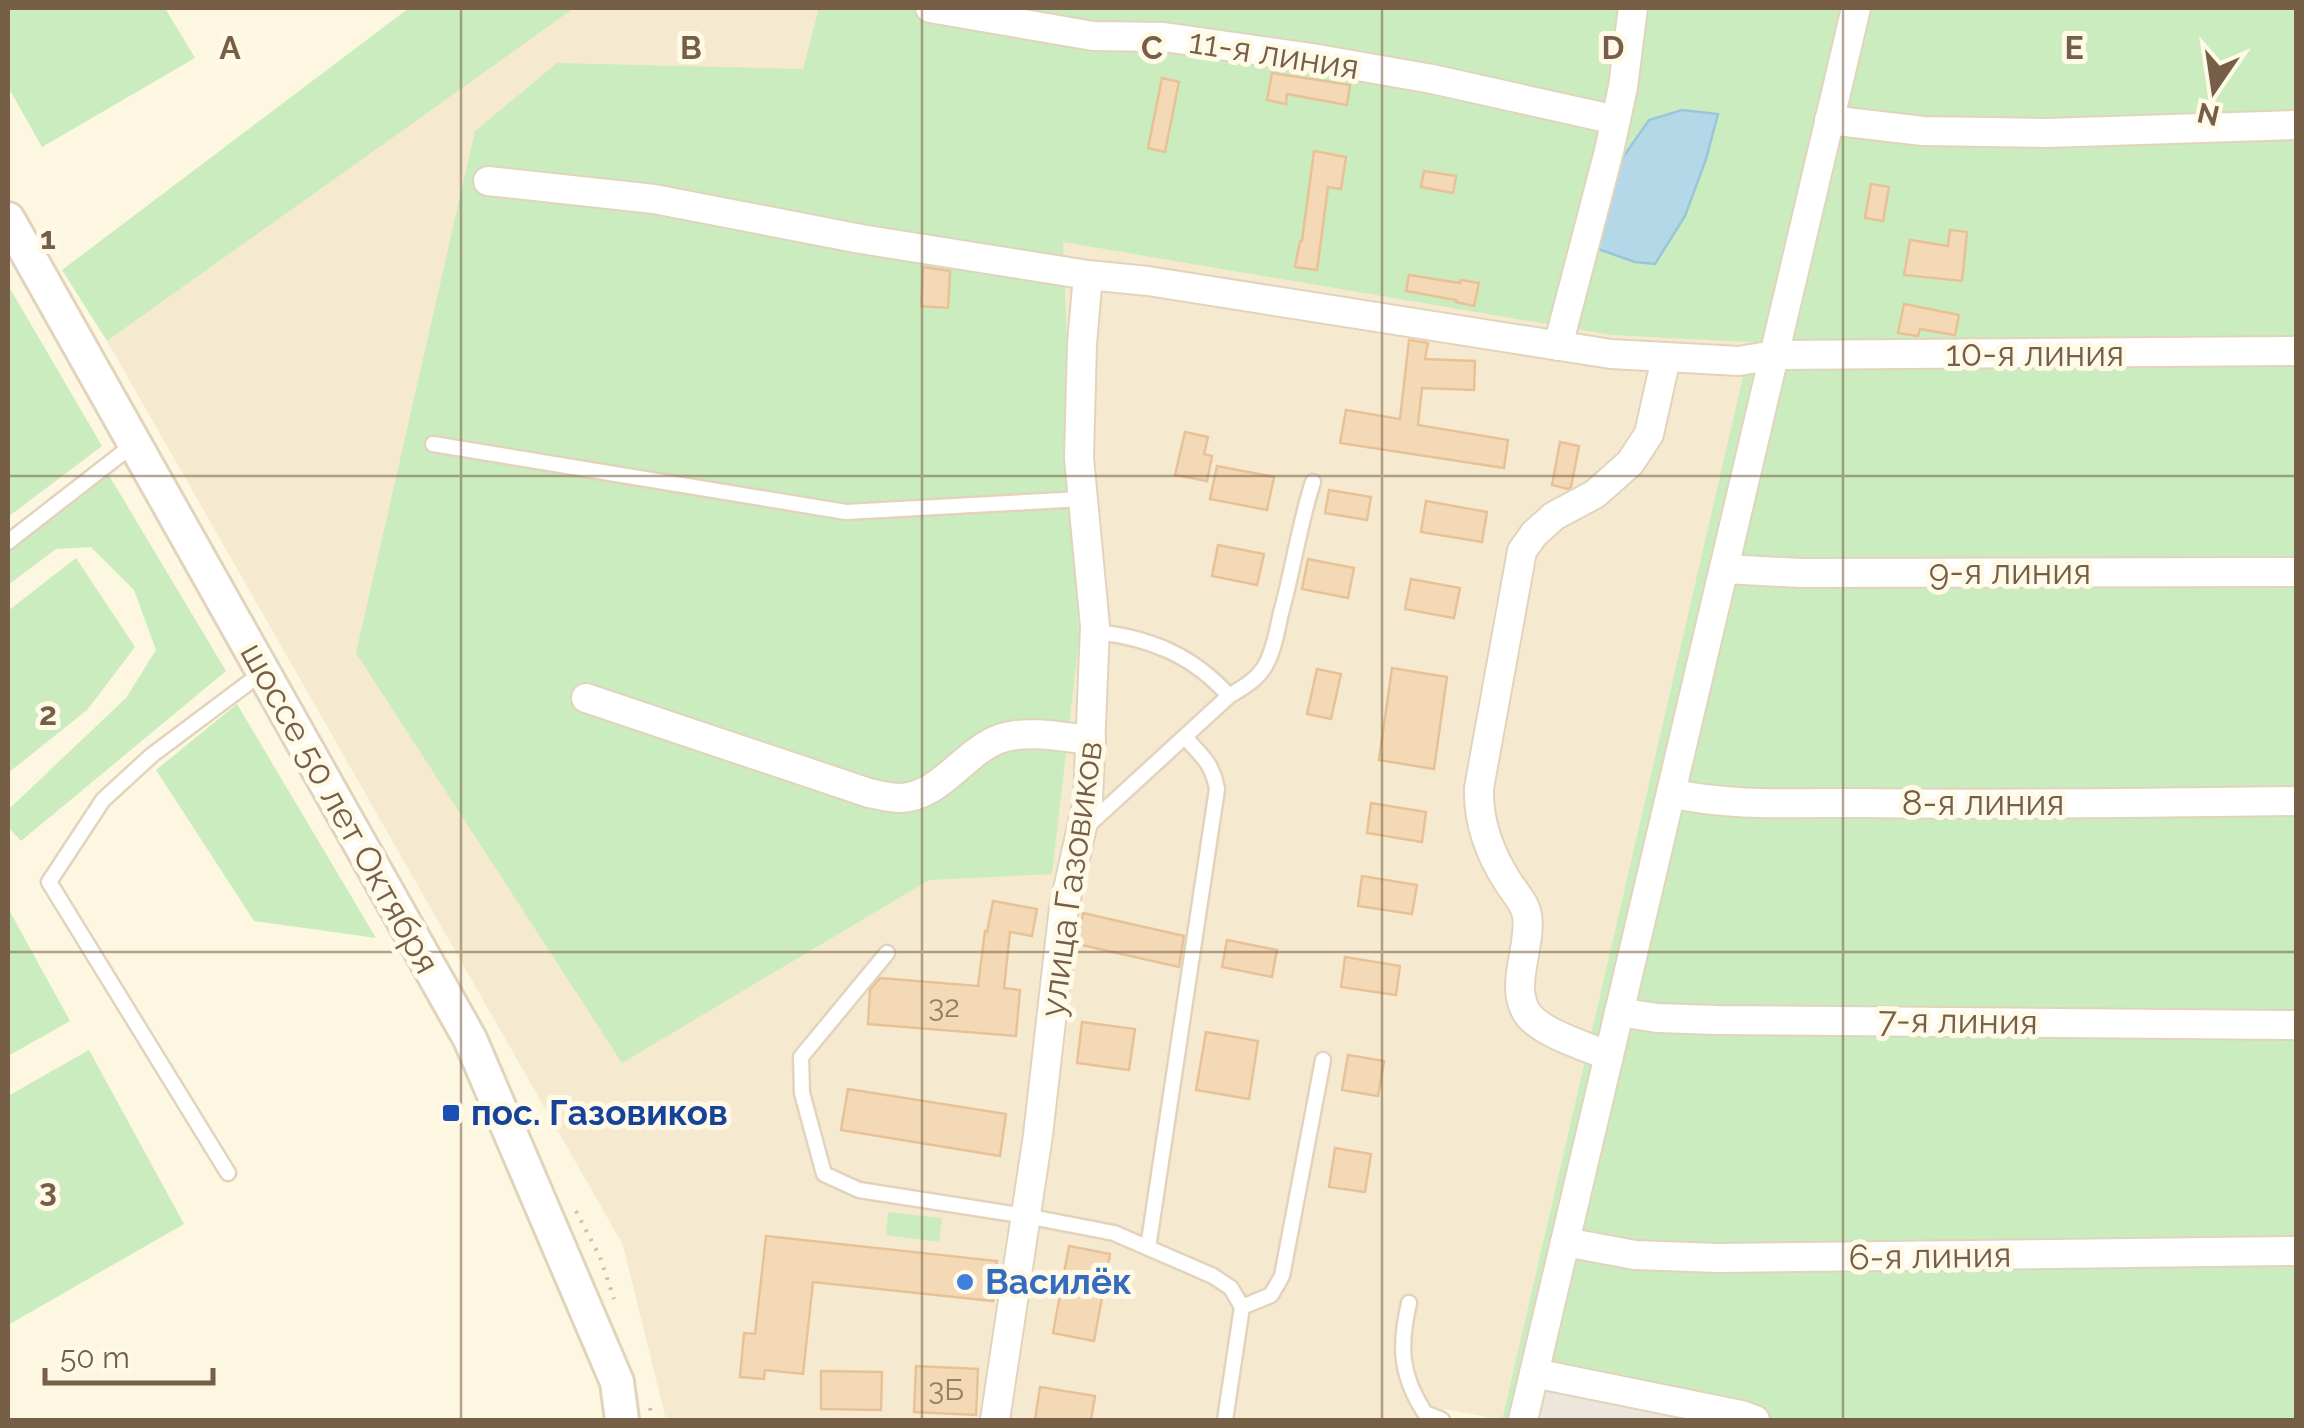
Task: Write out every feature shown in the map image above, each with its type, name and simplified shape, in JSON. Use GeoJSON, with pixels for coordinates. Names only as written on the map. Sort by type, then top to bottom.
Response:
{"type":"FeatureCollection","features":[{"type":"Feature","properties":{"kind":"street","name":"11-я линия"},"geometry":{"type":"LineString","coordinates":[[930,8],[1093,36],[1164,37],[1312,58],[1432,78],[1616,120]]}},
{"type":"Feature","properties":{"kind":"street"},"geometry":{"type":"LineString","coordinates":[[1558,346],[1616,120],[1633,8]]}},
{"type":"Feature","properties":{"kind":"street"},"geometry":{"type":"LineString","coordinates":[[1523,1420],[1856,8]]}},
{"type":"Feature","properties":{"kind":"street"},"geometry":{"type":"LineString","coordinates":[[1829,120],[1923,131],[2012,132],[2296,124]]}},
{"type":"Feature","properties":{"kind":"street","name":"10-я линия"},"geometry":{"type":"LineString","coordinates":[[488,181],[654,199],[861,240],[1088,275],[1148,280],[1611,354],[1738,361],[1774,355],[2296,350]]}},
{"type":"Feature","properties":{"kind":"street","name":"шоссе 50 лет Октября"},"geometry":{"type":"LineString","coordinates":[[8,220],[470,1039],[617,1382],[622,1420]]}},
{"type":"Feature","properties":{"kind":"street","name":"улица Газовиков"},"geometry":{"type":"LineString","coordinates":[[996,1420],[1038,1134],[1064,908],[1088,800],[1095,632],[1079,458],[1088,275]]}},
{"type":"Feature","properties":{"kind":"street"},"geometry":{"type":"LineString","coordinates":[[1609,1056],[1554,1032],[1526,1012],[1521,974],[1529,934],[1526,910],[1506,878],[1482,825],[1479,788],[1522,551],[1554,516],[1595,494],[1630,463],[1649,434],[1666,358]]}},
{"type":"Feature","properties":{"kind":"street","name":"9-я линия"},"geometry":{"type":"LineString","coordinates":[[1724,569],[1800,573],[2296,572]]}},
{"type":"Feature","properties":{"kind":"street"},"geometry":{"type":"LineString","coordinates":[[586,698],[869,793],[900,798],[918,794],[946,778],[977,751],[999,739],[1027,734],[1091,740]]}},
{"type":"Feature","properties":{"kind":"street","name":"8-я линия"},"geometry":{"type":"LineString","coordinates":[[1671,793],[1710,800],[1775,802],[2296,801]]}},
{"type":"Feature","properties":{"kind":"street","name":"7-я линия"},"geometry":{"type":"LineString","coordinates":[[1619,1012],[1716,1020],[2296,1025]]}},
{"type":"Feature","properties":{"kind":"street","name":"6-я линия"},"geometry":{"type":"LineString","coordinates":[[1565,1242],[1636,1255],[1718,1258],[2296,1251]]}},
{"type":"Feature","properties":{"kind":"street"},"geometry":{"type":"LineString","coordinates":[[1534,1373],[1754,1420]]}},
{"type":"Feature","properties":{"kind":"lane"},"geometry":{"type":"LineString","coordinates":[[8,542],[135,444]]}},
{"type":"Feature","properties":{"kind":"lane"},"geometry":{"type":"LineString","coordinates":[[432,444],[846,512],[1082,499]]}},
{"type":"Feature","properties":{"kind":"lane"},"geometry":{"type":"LineString","coordinates":[[1081,832],[1229,696],[1250,684],[1264,667],[1275,638],[1302,514],[1313,482]]}},
{"type":"Feature","properties":{"kind":"lane"},"geometry":{"type":"LineString","coordinates":[[1095,632],[1138,638],[1172,652],[1211,675],[1229,696]]}},
{"type":"Feature","properties":{"kind":"lane"},"geometry":{"type":"LineString","coordinates":[[228,1173],[49,882],[103,800],[152,754],[264,672]]}},
{"type":"Feature","properties":{"kind":"lane"},"geometry":{"type":"LineString","coordinates":[[1148,1248],[1217,789],[1207,760],[1185,737]]}},
{"type":"Feature","properties":{"kind":"lane"},"geometry":{"type":"LineString","coordinates":[[887,953],[801,1057],[802,1093],[824,1174],[859,1190],[1114,1233],[1213,1276],[1231,1288],[1242,1307],[1225,1420]]}},
{"type":"Feature","properties":{"kind":"lane"},"geometry":{"type":"LineString","coordinates":[[1242,1307],[1271,1295],[1282,1276],[1323,1060]]}},
{"type":"Feature","properties":{"kind":"lane"},"geometry":{"type":"LineString","coordinates":[[1409,1302],[1403,1332],[1404,1372],[1424,1414],[1442,1420]]}},
{"type":"Feature","properties":{"kind":"shaded area"},"geometry":{"type":"Polygon","coordinates":[[[563,8],[1829,8],[1502,1420],[1445,1409],[1441,1420],[666,1420],[623,1245],[107,341],[563,8]]]}},
{"type":"Feature","properties":{"kind":"shaded area"},"geometry":{"type":"Polygon","coordinates":[[[1543,1384],[1701,1420],[1534,1420],[1543,1384]]]}},
{"type":"Feature","properties":{"kind":"green space"},"geometry":{"type":"Polygon","coordinates":[[[8,8],[165,8],[195,58],[42,147],[8,87],[8,8]]]}},
{"type":"Feature","properties":{"kind":"green space"},"geometry":{"type":"Polygon","coordinates":[[[409,8],[574,8],[107,341],[62,270],[409,8]]]}},
{"type":"Feature","properties":{"kind":"green space"},"geometry":{"type":"Polygon","coordinates":[[[819,8],[2296,8],[2296,1420],[1701,1420],[1533,1382],[1523,1420],[1502,1420],[1751,342],[1612,335],[1063,242],[1079,640],[1052,874],[929,880],[622,1063],[356,653],[475,131],[557,63],[803,69],[819,8]]]}},
{"type":"Feature","properties":{"kind":"green space"},"geometry":{"type":"Polygon","coordinates":[[[8,285],[102,446],[8,517],[8,285]]]}},
{"type":"Feature","properties":{"kind":"green space"},"geometry":{"type":"Polygon","coordinates":[[[107,472],[226,671],[21,841],[8,827],[8,810],[126,698],[156,650],[134,590],[91,547],[56,549],[8,585],[8,546],[107,472]]]}},
{"type":"Feature","properties":{"kind":"green space"},"geometry":{"type":"Polygon","coordinates":[[[76,558],[135,647],[87,710],[8,773],[8,611],[76,558]]]}},
{"type":"Feature","properties":{"kind":"green space"},"geometry":{"type":"Polygon","coordinates":[[[237,704],[376,938],[254,921],[156,770],[237,704]]]}},
{"type":"Feature","properties":{"kind":"green space"},"geometry":{"type":"Polygon","coordinates":[[[8,908],[70,1021],[8,1056],[8,908]]]}},
{"type":"Feature","properties":{"kind":"green space"},"geometry":{"type":"Polygon","coordinates":[[[89,1050],[184,1224],[8,1325],[8,1096],[89,1050]]]}},
{"type":"Feature","properties":{"kind":"green space"},"geometry":{"type":"Polygon","coordinates":[[[888,1212],[942,1218],[939,1242],[886,1235],[888,1212]]]}},
{"type":"Feature","properties":{"kind":"water"},"geometry":{"type":"Polygon","coordinates":[[[1682,110],[1718,114],[1685,216],[1655,264],[1635,262],[1598,249],[1621,160],[1649,120],[1682,110]]]}},
{"type":"Feature","properties":{"kind":"building"},"geometry":{"type":"Polygon","coordinates":[[[1272,73],[1350,85],[1347,105],[1287,94],[1286,104],[1267,100],[1272,73]]]}},
{"type":"Feature","properties":{"kind":"building"},"geometry":{"type":"Polygon","coordinates":[[[1162,78],[1179,82],[1165,152],[1148,148],[1162,78]]]}},
{"type":"Feature","properties":{"kind":"building"},"geometry":{"type":"Polygon","coordinates":[[[1314,151],[1346,157],[1341,189],[1328,187],[1317,270],[1295,267],[1314,151]]]}},
{"type":"Feature","properties":{"kind":"building"},"geometry":{"type":"Polygon","coordinates":[[[1424,171],[1456,176],[1453,193],[1421,187],[1424,171]]]}},
{"type":"Feature","properties":{"kind":"building"},"geometry":{"type":"Polygon","coordinates":[[[1871,184],[1889,187],[1883,221],[1865,218],[1871,184]]]}},
{"type":"Feature","properties":{"kind":"building"},"geometry":{"type":"Polygon","coordinates":[[[1950,230],[1967,232],[1962,281],[1904,275],[1910,240],[1948,246],[1950,230]]]}},
{"type":"Feature","properties":{"kind":"building"},"geometry":{"type":"Polygon","coordinates":[[[923,267],[950,271],[948,308],[921,306],[923,267]]]}},
{"type":"Feature","properties":{"kind":"building"},"geometry":{"type":"Polygon","coordinates":[[[1409,275],[1479,283],[1474,306],[1406,291],[1409,275]]]}},
{"type":"Feature","properties":{"kind":"building"},"geometry":{"type":"Polygon","coordinates":[[[1904,304],[1959,315],[1955,335],[1920,329],[1918,336],[1898,333],[1904,304]]]}},
{"type":"Feature","properties":{"kind":"building"},"geometry":{"type":"Polygon","coordinates":[[[1409,340],[1428,343],[1425,359],[1475,361],[1474,390],[1422,388],[1418,425],[1508,440],[1504,468],[1340,443],[1346,410],[1400,419],[1409,340]]]}},
{"type":"Feature","properties":{"kind":"building"},"geometry":{"type":"Polygon","coordinates":[[[1185,432],[1208,437],[1204,454],[1212,456],[1207,481],[1175,475],[1185,432]]]}},
{"type":"Feature","properties":{"kind":"building"},"geometry":{"type":"Polygon","coordinates":[[[1560,442],[1579,446],[1568,489],[1552,485],[1560,442]]]}},
{"type":"Feature","properties":{"kind":"building"},"geometry":{"type":"Polygon","coordinates":[[[1217,466],[1274,477],[1267,510],[1210,499],[1217,466]]]}},
{"type":"Feature","properties":{"kind":"building"},"geometry":{"type":"Polygon","coordinates":[[[1329,490],[1371,497],[1367,520],[1325,513],[1329,490]]]}},
{"type":"Feature","properties":{"kind":"building"},"geometry":{"type":"Polygon","coordinates":[[[1426,501],[1487,512],[1482,542],[1421,532],[1426,501]]]}},
{"type":"Feature","properties":{"kind":"building"},"geometry":{"type":"Polygon","coordinates":[[[1218,545],[1264,554],[1257,585],[1212,576],[1218,545]]]}},
{"type":"Feature","properties":{"kind":"building"},"geometry":{"type":"Polygon","coordinates":[[[1308,559],[1354,568],[1348,598],[1302,589],[1308,559]]]}},
{"type":"Feature","properties":{"kind":"building"},"geometry":{"type":"Polygon","coordinates":[[[1411,579],[1460,588],[1454,618],[1405,609],[1411,579]]]}},
{"type":"Feature","properties":{"kind":"building"},"geometry":{"type":"Polygon","coordinates":[[[1392,668],[1447,677],[1434,769],[1379,760],[1392,668]]]}},
{"type":"Feature","properties":{"kind":"building"},"geometry":{"type":"Polygon","coordinates":[[[1317,669],[1341,674],[1331,719],[1307,714],[1317,669]]]}},
{"type":"Feature","properties":{"kind":"building"},"geometry":{"type":"Polygon","coordinates":[[[1371,803],[1426,812],[1422,842],[1367,833],[1371,803]]]}},
{"type":"Feature","properties":{"kind":"building"},"geometry":{"type":"Polygon","coordinates":[[[1362,876],[1417,885],[1412,914],[1358,906],[1362,876]]]}},
{"type":"Feature","properties":{"kind":"building"},"geometry":{"type":"Polygon","coordinates":[[[993,901],[1037,909],[1032,936],[1010,932],[1004,988],[1020,990],[1016,1036],[868,1024],[870,990],[880,978],[978,986],[993,901]]]}},
{"type":"Feature","properties":{"kind":"building"},"geometry":{"type":"Polygon","coordinates":[[[1083,913],[1184,936],[1179,967],[1077,944],[1083,913]]]}},
{"type":"Feature","properties":{"kind":"building"},"geometry":{"type":"Polygon","coordinates":[[[1227,940],[1277,950],[1272,977],[1222,967],[1227,940]]]}},
{"type":"Feature","properties":{"kind":"building"},"geometry":{"type":"Polygon","coordinates":[[[1345,957],[1400,966],[1396,995],[1341,987],[1345,957]]]}},
{"type":"Feature","properties":{"kind":"building"},"geometry":{"type":"Polygon","coordinates":[[[1082,1022],[1135,1029],[1129,1070],[1077,1063],[1082,1022]]]}},
{"type":"Feature","properties":{"kind":"building"},"geometry":{"type":"Polygon","coordinates":[[[1206,1032],[1258,1041],[1249,1099],[1196,1090],[1206,1032]]]}},
{"type":"Feature","properties":{"kind":"building"},"geometry":{"type":"Polygon","coordinates":[[[1348,1055],[1384,1061],[1378,1096],[1342,1090],[1348,1055]]]}},
{"type":"Feature","properties":{"kind":"building"},"geometry":{"type":"Polygon","coordinates":[[[848,1089],[1006,1114],[1000,1156],[841,1130],[848,1089]]]}},
{"type":"Feature","properties":{"kind":"building"},"geometry":{"type":"Polygon","coordinates":[[[1335,1148],[1371,1154],[1365,1192],[1329,1187],[1335,1148]]]}},
{"type":"Feature","properties":{"kind":"building"},"geometry":{"type":"Polygon","coordinates":[[[766,1236],[997,1261],[993,1301],[813,1282],[803,1374],[765,1370],[764,1379],[740,1377],[744,1333],[755,1334],[766,1236]]]}},
{"type":"Feature","properties":{"kind":"building"},"geometry":{"type":"Polygon","coordinates":[[[1069,1246],[1110,1254],[1094,1341],[1053,1333],[1069,1246]]]}},
{"type":"Feature","properties":{"kind":"building"},"geometry":{"type":"Polygon","coordinates":[[[916,1366],[978,1369],[976,1415],[914,1412],[916,1366]]]}},
{"type":"Feature","properties":{"kind":"building"},"geometry":{"type":"Polygon","coordinates":[[[821,1371],[882,1372],[881,1410],[821,1409],[821,1371]]]}},
{"type":"Feature","properties":{"kind":"building"},"geometry":{"type":"Polygon","coordinates":[[[1040,1387],[1095,1396],[1091,1420],[1035,1420],[1040,1387]]]}},
{"type":"Feature","properties":{"kind":"place","name":"пос. Газовиков"},"geometry":{"type":"Point","coordinates":[451,1113]}},
{"type":"Feature","properties":{"kind":"place","name":"Василёк"},"geometry":{"type":"Point","coordinates":[965,1282]}}]}
